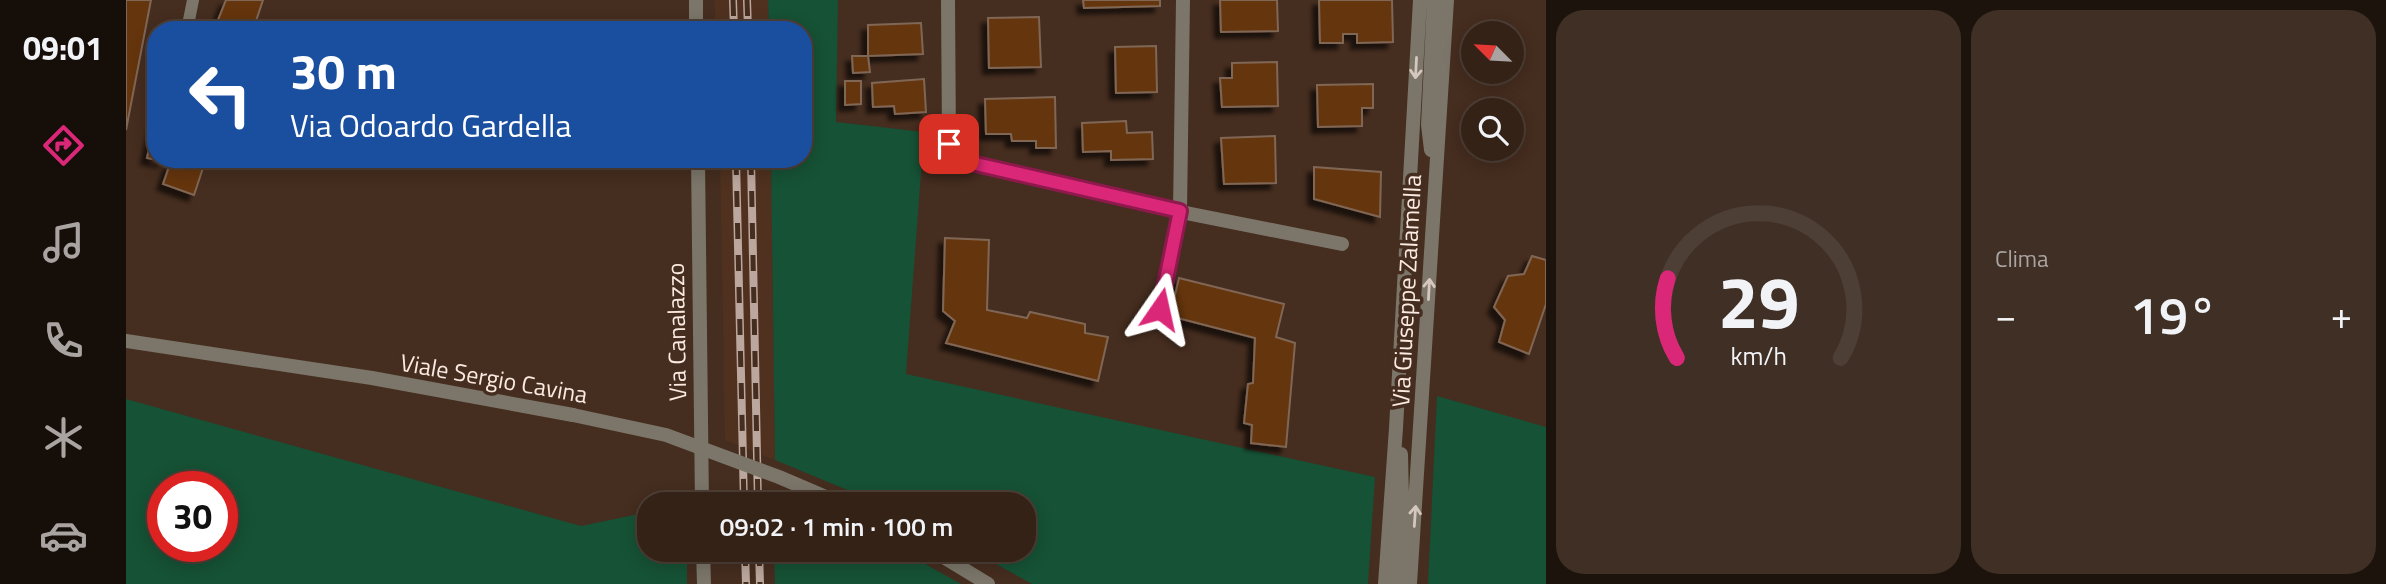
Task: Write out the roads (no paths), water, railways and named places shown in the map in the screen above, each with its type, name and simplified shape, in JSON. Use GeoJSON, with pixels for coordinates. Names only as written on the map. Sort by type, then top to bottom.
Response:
{"type":"FeatureCollection","features":[{"type":"Feature","properties":{"kind":"street"},"geometry":{"type":"LineString","coordinates":[[696,0],[696,21]]}},
{"type":"Feature","properties":{"kind":"street"},"geometry":{"type":"LineString","coordinates":[[948,0],[949,144],[954,152],[967,162],[1180,211],[1342,244]]}},
{"type":"Feature","properties":{"kind":"street"},"geometry":{"type":"LineString","coordinates":[[1160,309],[1180,211],[1183,0]]}},
{"type":"Feature","properties":{"kind":"street","name":"Via Giuseppe Zalamella"},"geometry":{"type":"LineString","coordinates":[[1385,584],[1420,0]]}},
{"type":"Feature","properties":{"kind":"street"},"geometry":{"type":"LineString","coordinates":[[1434,0],[1428,125],[1429,145],[1436,161]]}},
{"type":"Feature","properties":{"kind":"street","name":"Via Giuseppe Zalamella"},"geometry":{"type":"LineString","coordinates":[[1410,584],[1447,0]]}},
{"type":"Feature","properties":{"kind":"street","name":"Via Canalazzo"},"geometry":{"type":"LineString","coordinates":[[698,168],[702,492]]}},
{"type":"Feature","properties":{"kind":"street","name":"Viale Sergio Cavina"},"geometry":{"type":"LineString","coordinates":[[126,341],[372,379],[573,415],[666,435],[814,492]]}},
{"type":"Feature","properties":{"kind":"street","name":"Via Giuseppe Zalamella"},"geometry":{"type":"LineString","coordinates":[[1396,428],[1403,465],[1397,584]]}},
{"type":"Feature","properties":{"kind":"street"},"geometry":{"type":"LineString","coordinates":[[703,562],[704,584]]}},
{"type":"Feature","properties":{"kind":"street"},"geometry":{"type":"LineString","coordinates":[[952,562],[987,583]]}},
{"type":"Feature","properties":{"kind":"lane"},"geometry":{"type":"LineString","coordinates":[[188,21],[192,0]]}},
{"type":"Feature","properties":{"kind":"railway"},"geometry":{"type":"LineString","coordinates":[[733,0],[734,21]]}},
{"type":"Feature","properties":{"kind":"railway"},"geometry":{"type":"LineString","coordinates":[[747,0],[748,21]]}},
{"type":"Feature","properties":{"kind":"railway"},"geometry":{"type":"LineString","coordinates":[[736,168],[744,492]]}},
{"type":"Feature","properties":{"kind":"railway"},"geometry":{"type":"LineString","coordinates":[[751,168],[758,492]]}},
{"type":"Feature","properties":{"kind":"railway"},"geometry":{"type":"LineString","coordinates":[[745,562],[746,584]]}},
{"type":"Feature","properties":{"kind":"railway"},"geometry":{"type":"LineString","coordinates":[[759,562],[760,584]]}}]}
